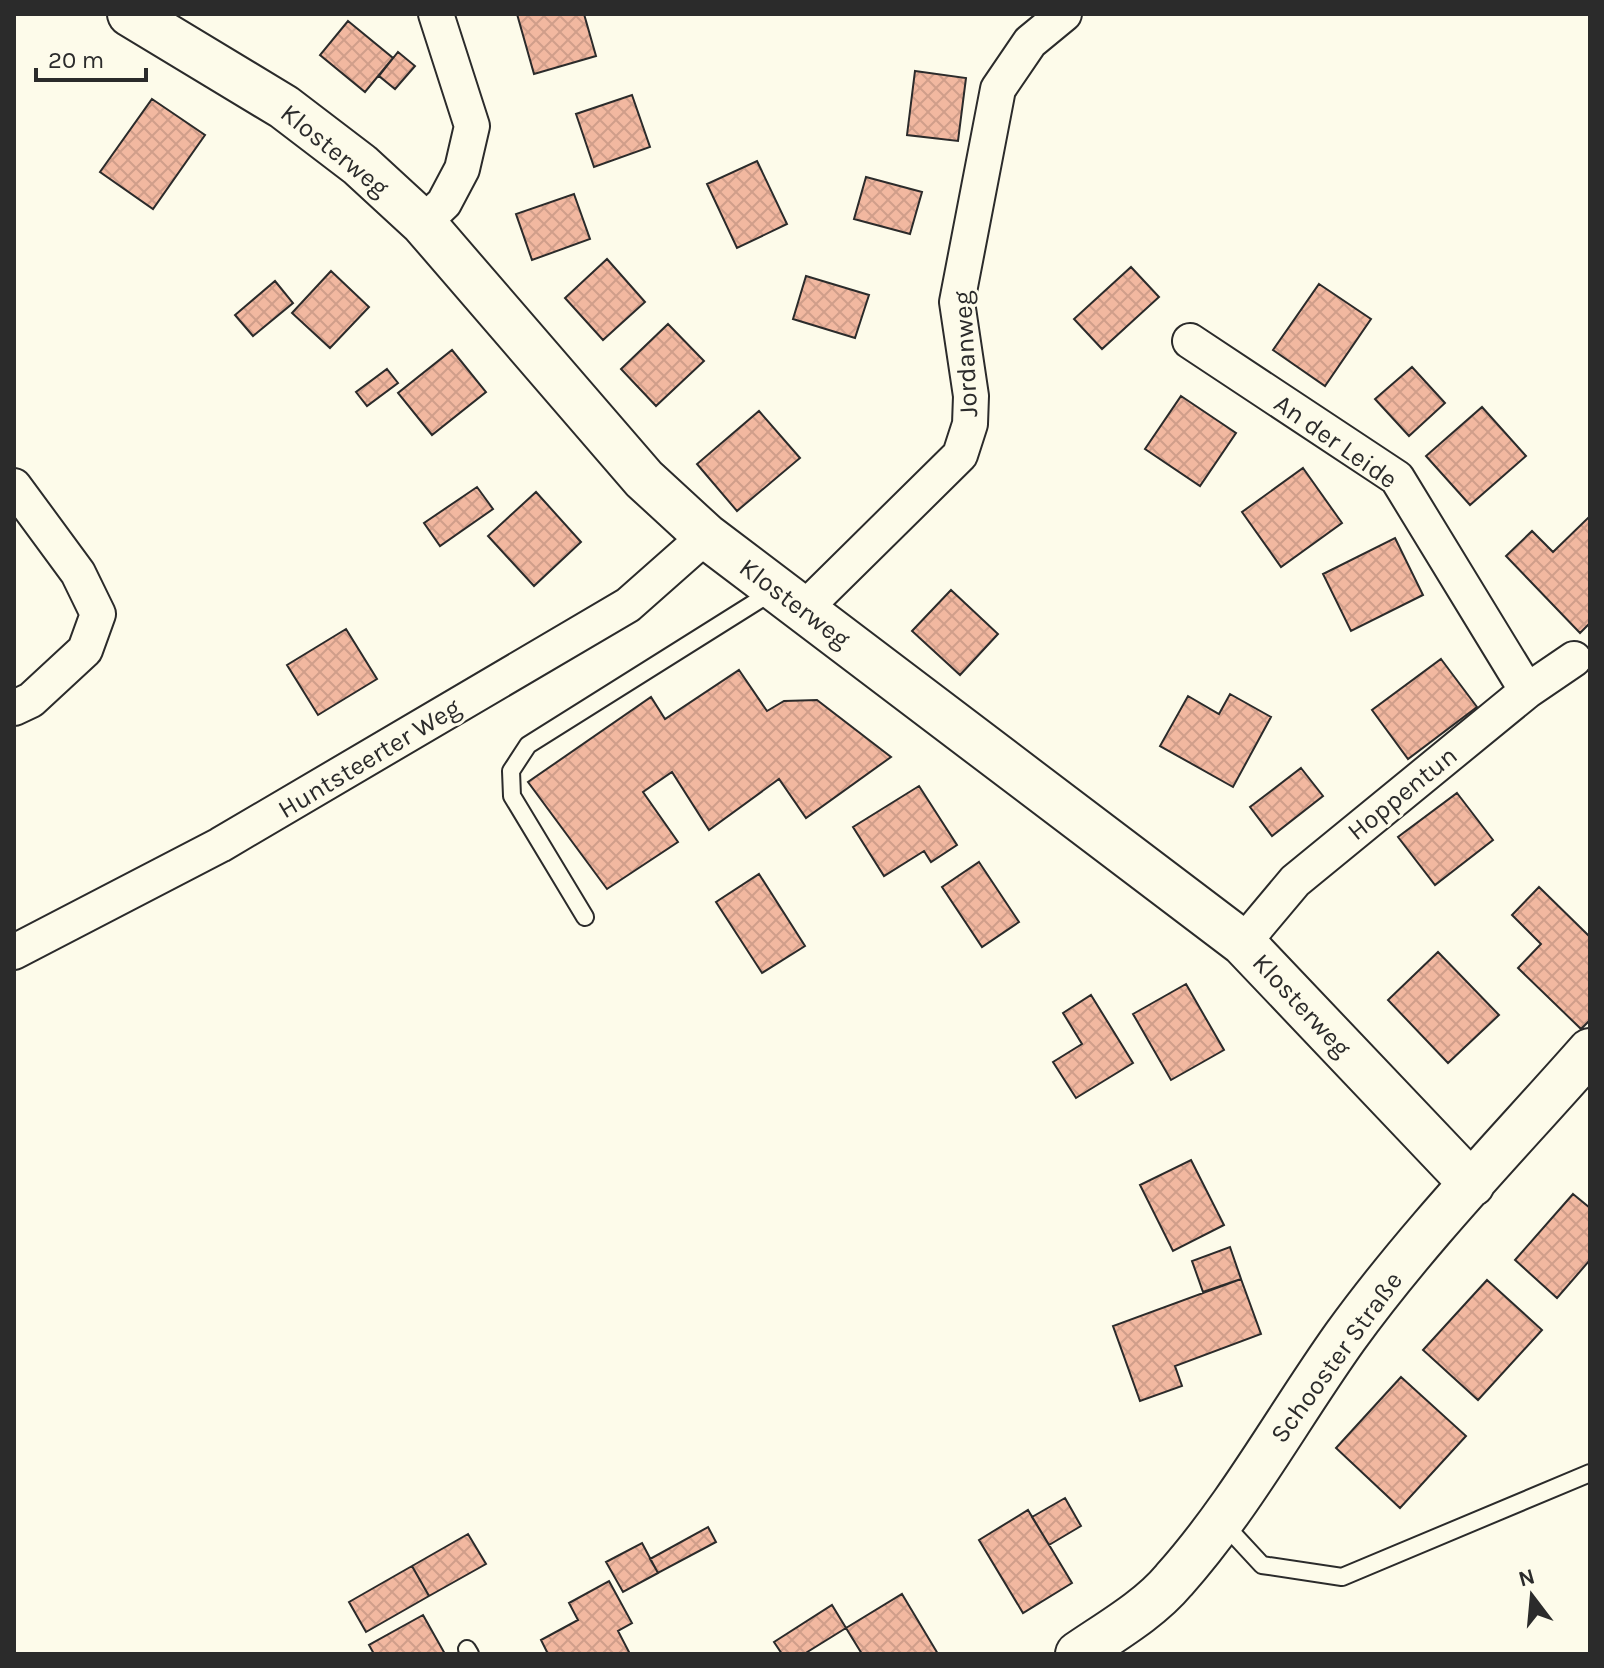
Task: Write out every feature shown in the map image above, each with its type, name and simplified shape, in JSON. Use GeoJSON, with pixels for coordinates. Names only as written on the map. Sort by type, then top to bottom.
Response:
{"type":"FeatureCollection","features":[{"type":"Feature","properties":{"kind":"street","name":"Klosterweg"},"geometry":{"type":"LineString","coordinates":[[130,14],[284,107],[360,165],[423,223],[644,479],[706,536],[1243,943],[1472,1184]]}},
{"type":"Feature","properties":{"kind":"street"},"geometry":{"type":"LineString","coordinates":[[423,223],[444,203],[462,169],[472,126],[436,14]]}},
{"type":"Feature","properties":{"kind":"street","name":"Jordanweg"},"geometry":{"type":"LineString","coordinates":[[790,599],[960,455],[970,424],[971,396],[957,302],[998,89],[1030,42],[1064,14]]}},
{"type":"Feature","properties":{"kind":"street","name":"An der Leide"},"geometry":{"type":"LineString","coordinates":[[1190,341],[1397,478],[1527,691]]}},
{"type":"Feature","properties":{"kind":"street"},"geometry":{"type":"LineString","coordinates":[[14,486],[78,573],[98,614],[85,650],[31,700],[14,708]]}},
{"type":"Feature","properties":{"kind":"street","name":"Huntsteerter Weg"},"geometry":{"type":"LineString","coordinates":[[14,952],[220,845],[628,605],[706,536]]}},
{"type":"Feature","properties":{"kind":"street","name":"Hoppentun"},"geometry":{"type":"LineString","coordinates":[[1243,943],[1295,881],[1527,691],[1574,659]]}},
{"type":"Feature","properties":{"kind":"street","name":"Schooster Straße"},"geometry":{"type":"LineString","coordinates":[[1078,1654],[1134,1615],[1173,1582],[1221,1520],[1346,1335],[1472,1184],[1590,1051]]}},
{"type":"Feature","properties":{"kind":"lane"},"geometry":{"type":"LineString","coordinates":[[585,917],[512,796],[511,771],[528,745],[790,599]]}},
{"type":"Feature","properties":{"kind":"lane"},"geometry":{"type":"LineString","coordinates":[[1221,1520],[1262,1565],[1342,1577],[1590,1473]]}},
{"type":"Feature","properties":{"kind":"building"},"geometry":{"type":"Polygon","coordinates":[[[517,14],[584,14],[596,56],[534,74],[517,14]]]}},
{"type":"Feature","properties":{"kind":"building"},"geometry":{"type":"Polygon","coordinates":[[[348,21],[393,58],[365,92],[320,55],[348,21]]]}},
{"type":"Feature","properties":{"kind":"building"},"geometry":{"type":"Polygon","coordinates":[[[398,52],[415,66],[395,89],[379,76],[398,52]]]}},
{"type":"Feature","properties":{"kind":"building"},"geometry":{"type":"Polygon","coordinates":[[[915,71],[966,78],[958,141],[907,135],[915,71]]]}},
{"type":"Feature","properties":{"kind":"building"},"geometry":{"type":"Polygon","coordinates":[[[632,95],[650,147],[594,167],[576,114],[632,95]]]}},
{"type":"Feature","properties":{"kind":"building"},"geometry":{"type":"Polygon","coordinates":[[[152,99],[205,135],[153,209],[100,172],[152,99]]]}},
{"type":"Feature","properties":{"kind":"building"},"geometry":{"type":"Polygon","coordinates":[[[757,161],[787,224],[737,248],[707,184],[757,161]]]}},
{"type":"Feature","properties":{"kind":"building"},"geometry":{"type":"Polygon","coordinates":[[[866,177],[922,192],[910,234],[854,219],[866,177]]]}},
{"type":"Feature","properties":{"kind":"building"},"geometry":{"type":"Polygon","coordinates":[[[574,194],[590,239],[532,260],[516,214],[574,194]]]}},
{"type":"Feature","properties":{"kind":"building"},"geometry":{"type":"Polygon","coordinates":[[[607,259],[645,302],[603,340],[565,298],[607,259]]]}},
{"type":"Feature","properties":{"kind":"building"},"geometry":{"type":"Polygon","coordinates":[[[1131,267],[1159,297],[1102,349],[1074,319],[1131,267]]]}},
{"type":"Feature","properties":{"kind":"building"},"geometry":{"type":"Polygon","coordinates":[[[331,271],[369,307],[330,348],[292,313],[331,271]]]}},
{"type":"Feature","properties":{"kind":"building"},"geometry":{"type":"Polygon","coordinates":[[[806,276],[869,295],[855,338],[793,319],[806,276]]]}},
{"type":"Feature","properties":{"kind":"building"},"geometry":{"type":"Polygon","coordinates":[[[275,281],[293,303],[253,336],[235,315],[275,281]]]}},
{"type":"Feature","properties":{"kind":"building"},"geometry":{"type":"Polygon","coordinates":[[[1319,284],[1371,319],[1325,386],[1273,350],[1319,284]]]}},
{"type":"Feature","properties":{"kind":"building"},"geometry":{"type":"Polygon","coordinates":[[[668,324],[704,361],[656,406],[621,369],[668,324]]]}},
{"type":"Feature","properties":{"kind":"building"},"geometry":{"type":"Polygon","coordinates":[[[452,350],[486,392],[432,435],[398,393],[452,350]]]}},
{"type":"Feature","properties":{"kind":"building"},"geometry":{"type":"Polygon","coordinates":[[[1412,367],[1445,403],[1409,436],[1375,399],[1412,367]]]}},
{"type":"Feature","properties":{"kind":"building"},"geometry":{"type":"Polygon","coordinates":[[[387,369],[398,383],[367,406],[356,392],[387,369]]]}},
{"type":"Feature","properties":{"kind":"building"},"geometry":{"type":"Polygon","coordinates":[[[1181,396],[1236,433],[1200,486],[1145,449],[1181,396]]]}},
{"type":"Feature","properties":{"kind":"building"},"geometry":{"type":"Polygon","coordinates":[[[1482,407],[1526,456],[1470,505],[1426,456],[1482,407]]]}},
{"type":"Feature","properties":{"kind":"building"},"geometry":{"type":"Polygon","coordinates":[[[759,411],[800,458],[737,511],[697,464],[759,411]]]}},
{"type":"Feature","properties":{"kind":"building"},"geometry":{"type":"Polygon","coordinates":[[[1303,468],[1342,523],[1281,567],[1242,512],[1303,468]]]}},
{"type":"Feature","properties":{"kind":"building"},"geometry":{"type":"Polygon","coordinates":[[[477,487],[493,509],[440,546],[424,523],[477,487]]]}},
{"type":"Feature","properties":{"kind":"building"},"geometry":{"type":"Polygon","coordinates":[[[536,492],[581,542],[534,586],[488,536],[536,492]]]}},
{"type":"Feature","properties":{"kind":"building"},"geometry":{"type":"Polygon","coordinates":[[[1590,516],[1590,623],[1580,633],[1506,556],[1532,531],[1553,552],[1590,516]]]}},
{"type":"Feature","properties":{"kind":"building"},"geometry":{"type":"Polygon","coordinates":[[[1395,538],[1423,595],[1351,631],[1323,574],[1395,538]]]}},
{"type":"Feature","properties":{"kind":"building"},"geometry":{"type":"Polygon","coordinates":[[[951,590],[998,634],[960,675],[912,631],[951,590]]]}},
{"type":"Feature","properties":{"kind":"building"},"geometry":{"type":"Polygon","coordinates":[[[346,629],[377,679],[318,715],[287,665],[346,629]]]}},
{"type":"Feature","properties":{"kind":"building"},"geometry":{"type":"Polygon","coordinates":[[[1441,659],[1477,707],[1408,759],[1372,710],[1441,659]]]}},
{"type":"Feature","properties":{"kind":"building"},"geometry":{"type":"Polygon","coordinates":[[[739,670],[767,711],[784,701],[817,700],[891,757],[806,818],[779,779],[709,830],[672,772],[643,792],[678,842],[607,889],[528,782],[651,697],[665,719],[739,670]]]}},
{"type":"Feature","properties":{"kind":"building"},"geometry":{"type":"Polygon","coordinates":[[[1230,694],[1271,717],[1233,787],[1160,746],[1188,696],[1219,714],[1230,694]]]}},
{"type":"Feature","properties":{"kind":"building"},"geometry":{"type":"Polygon","coordinates":[[[1301,768],[1323,796],[1272,836],[1250,807],[1301,768]]]}},
{"type":"Feature","properties":{"kind":"building"},"geometry":{"type":"Polygon","coordinates":[[[919,786],[957,845],[931,862],[924,851],[884,876],[853,827],[919,786]]]}},
{"type":"Feature","properties":{"kind":"building"},"geometry":{"type":"Polygon","coordinates":[[[1457,793],[1493,840],[1435,885],[1398,837],[1457,793]]]}},
{"type":"Feature","properties":{"kind":"building"},"geometry":{"type":"Polygon","coordinates":[[[979,862],[1019,922],[982,947],[942,887],[979,862]]]}},
{"type":"Feature","properties":{"kind":"building"},"geometry":{"type":"Polygon","coordinates":[[[759,874],[805,946],[762,973],[716,902],[759,874]]]}},
{"type":"Feature","properties":{"kind":"building"},"geometry":{"type":"Polygon","coordinates":[[[1539,887],[1590,937],[1590,1020],[1581,1029],[1518,968],[1541,944],[1512,915],[1539,887]]]}},
{"type":"Feature","properties":{"kind":"building"},"geometry":{"type":"Polygon","coordinates":[[[1438,952],[1499,1015],[1448,1063],[1388,1000],[1438,952]]]}},
{"type":"Feature","properties":{"kind":"building"},"geometry":{"type":"Polygon","coordinates":[[[1186,984],[1224,1050],[1171,1080],[1133,1014],[1186,984]]]}},
{"type":"Feature","properties":{"kind":"building"},"geometry":{"type":"Polygon","coordinates":[[[1091,995],[1133,1063],[1076,1098],[1053,1062],[1082,1044],[1063,1013],[1091,995]]]}},
{"type":"Feature","properties":{"kind":"building"},"geometry":{"type":"Polygon","coordinates":[[[1191,1160],[1224,1225],[1173,1251],[1140,1185],[1191,1160]]]}},
{"type":"Feature","properties":{"kind":"building"},"geometry":{"type":"Polygon","coordinates":[[[1573,1194],[1590,1208],[1590,1260],[1557,1298],[1515,1260],[1573,1194]]]}},
{"type":"Feature","properties":{"kind":"building"},"geometry":{"type":"Polygon","coordinates":[[[1230,1247],[1241,1279],[1203,1292],[1192,1261],[1230,1247]]]}},
{"type":"Feature","properties":{"kind":"building"},"geometry":{"type":"Polygon","coordinates":[[[1241,1279],[1261,1334],[1175,1366],[1182,1386],[1140,1401],[1113,1326],[1241,1279]]]}},
{"type":"Feature","properties":{"kind":"building"},"geometry":{"type":"Polygon","coordinates":[[[1487,1280],[1542,1330],[1478,1400],[1423,1350],[1487,1280]]]}},
{"type":"Feature","properties":{"kind":"building"},"geometry":{"type":"Polygon","coordinates":[[[1401,1377],[1466,1436],[1400,1508],[1336,1448],[1401,1377]]]}},
{"type":"Feature","properties":{"kind":"building"},"geometry":{"type":"Polygon","coordinates":[[[1065,1498],[1081,1526],[1049,1545],[1032,1517],[1065,1498]]]}},
{"type":"Feature","properties":{"kind":"building"},"geometry":{"type":"Polygon","coordinates":[[[1028,1510],[1072,1583],[1023,1613],[979,1540],[1028,1510]]]}},
{"type":"Feature","properties":{"kind":"building"},"geometry":{"type":"Polygon","coordinates":[[[708,1527],[716,1542],[658,1573],[650,1559],[708,1527]]]}},
{"type":"Feature","properties":{"kind":"building"},"geometry":{"type":"Polygon","coordinates":[[[468,1534],[486,1564],[429,1596],[412,1566],[468,1534]]]}},
{"type":"Feature","properties":{"kind":"building"},"geometry":{"type":"Polygon","coordinates":[[[642,1543],[658,1573],[623,1592],[606,1562],[642,1543]]]}},
{"type":"Feature","properties":{"kind":"building"},"geometry":{"type":"Polygon","coordinates":[[[412,1566],[429,1596],[366,1632],[349,1602],[412,1566]]]}},
{"type":"Feature","properties":{"kind":"building"},"geometry":{"type":"Polygon","coordinates":[[[609,1581],[632,1623],[618,1631],[630,1654],[548,1654],[541,1640],[578,1620],[569,1603],[609,1581]]]}},
{"type":"Feature","properties":{"kind":"building"},"geometry":{"type":"Polygon","coordinates":[[[902,1594],[938,1654],[862,1654],[846,1628],[902,1594]]]}},
{"type":"Feature","properties":{"kind":"building"},"geometry":{"type":"Polygon","coordinates":[[[832,1605],[846,1628],[804,1654],[782,1654],[774,1642],[832,1605]]]}},
{"type":"Feature","properties":{"kind":"building"},"geometry":{"type":"Polygon","coordinates":[[[423,1615],[445,1654],[374,1654],[369,1645],[423,1615]]]}}]}
